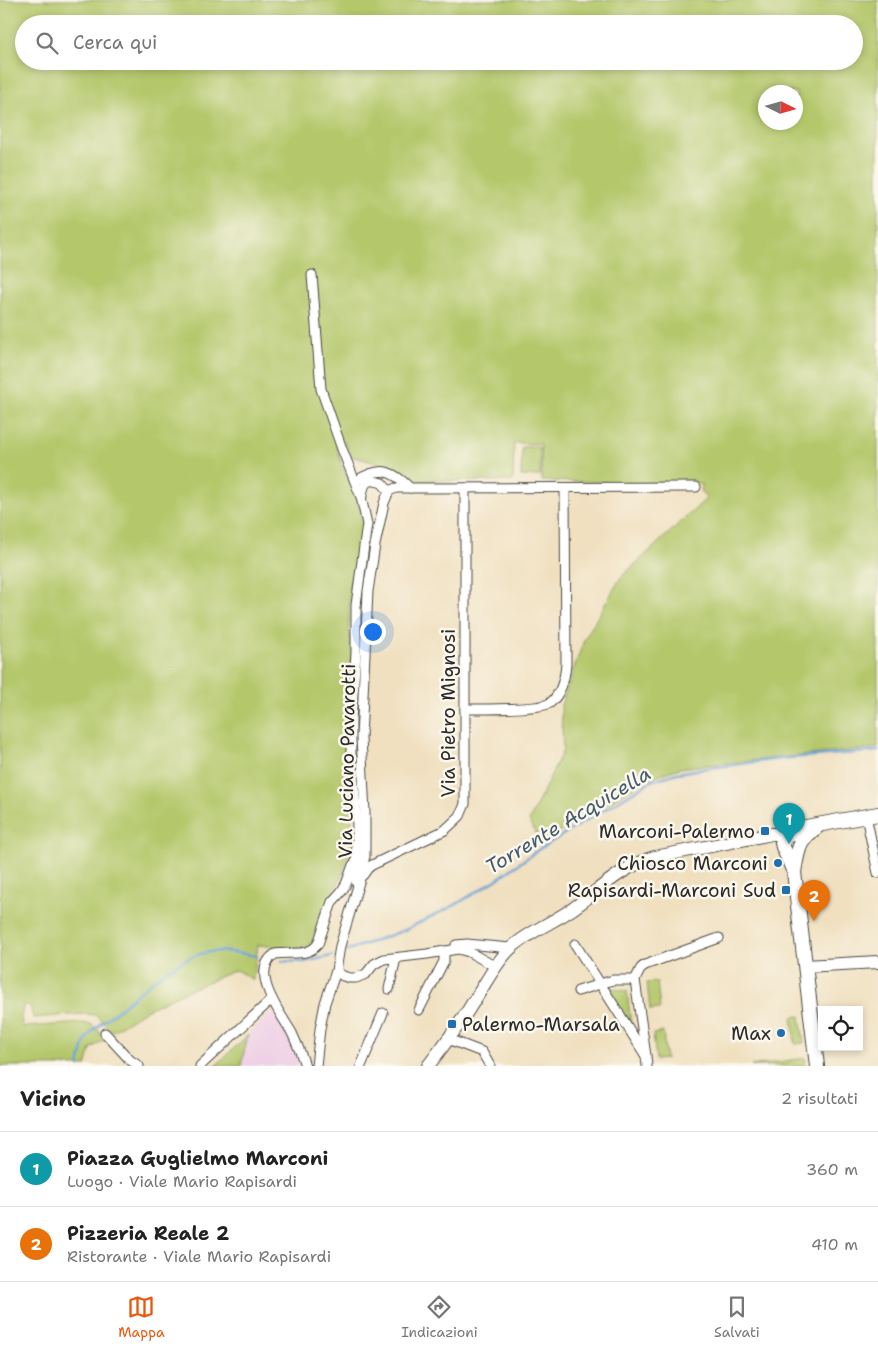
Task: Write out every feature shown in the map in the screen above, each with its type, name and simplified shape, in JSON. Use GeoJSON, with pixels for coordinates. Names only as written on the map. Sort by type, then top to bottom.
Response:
{"type":"FeatureCollection","features":[{"type":"Feature","properties":{"kind":"main road"},"geometry":{"type":"LineString","coordinates":[[817,1066],[792,843],[806,827],[872,815]]}},
{"type":"Feature","properties":{"kind":"main road"},"geometry":{"type":"LineString","coordinates":[[428,1066],[510,948],[572,910],[624,870],[636,863],[655,857],[772,834],[792,843]]}},
{"type":"Feature","properties":{"kind":"main road"},"geometry":{"type":"LineString","coordinates":[[805,966],[878,962]]}},
{"type":"Feature","properties":{"kind":"street"},"geometry":{"type":"LineString","coordinates":[[312,275],[321,389],[342,449],[362,497],[367,533],[356,605],[356,653],[351,720],[356,819],[356,892],[341,892]]}},
{"type":"Feature","properties":{"kind":"street"},"geometry":{"type":"LineString","coordinates":[[356,481],[367,474],[382,471],[398,477],[410,488]]}},
{"type":"Feature","properties":{"kind":"street"},"geometry":{"type":"LineString","coordinates":[[362,497],[364,485],[372,480],[382,483],[389,491],[396,488],[696,487]]}},
{"type":"Feature","properties":{"kind":"street","name":"Via Pietro Mignosi"},"geometry":{"type":"LineString","coordinates":[[360,879],[366,866],[445,830],[460,816],[465,804],[465,488]]}},
{"type":"Feature","properties":{"kind":"street"},"geometry":{"type":"LineString","coordinates":[[465,710],[543,706],[551,702],[560,690],[566,664],[565,488]]}},
{"type":"Feature","properties":{"kind":"street","name":"Via Luciano Pavarotti"},"geometry":{"type":"LineString","coordinates":[[366,866],[362,722],[368,591],[375,545],[384,503],[389,491]]}},
{"type":"Feature","properties":{"kind":"street"},"geometry":{"type":"LineString","coordinates":[[872,815],[878,873]]}},
{"type":"Feature","properties":{"kind":"street"},"geometry":{"type":"LineString","coordinates":[[305,1066],[292,1034],[272,999],[264,971],[268,960],[275,954],[298,954],[315,948],[320,940],[332,902],[341,892],[350,876],[356,852]]}},
{"type":"Feature","properties":{"kind":"street","name":"Via Luciano Pavarotti"},"geometry":{"type":"LineString","coordinates":[[316,1066],[322,1016],[360,879]]}},
{"type":"Feature","properties":{"kind":"street"},"geometry":{"type":"LineString","coordinates":[[647,1061],[635,980],[641,968],[645,964],[720,938]]}},
{"type":"Feature","properties":{"kind":"street"},"geometry":{"type":"LineString","coordinates":[[336,971],[350,978],[361,977],[374,964],[384,959],[438,952],[462,944],[510,948]]}},
{"type":"Feature","properties":{"kind":"street"},"geometry":{"type":"LineString","coordinates":[[575,944],[647,1061]]}},
{"type":"Feature","properties":{"kind":"street"},"geometry":{"type":"LineString","coordinates":[[444,950],[462,949],[496,967]]}},
{"type":"Feature","properties":{"kind":"street"},"geometry":{"type":"LineString","coordinates":[[419,1010],[444,961],[444,950]]}},
{"type":"Feature","properties":{"kind":"street"},"geometry":{"type":"LineString","coordinates":[[389,989],[396,958]]}},
{"type":"Feature","properties":{"kind":"street"},"geometry":{"type":"LineString","coordinates":[[578,991],[613,980],[635,980]]}},
{"type":"Feature","properties":{"kind":"street"},"geometry":{"type":"LineString","coordinates":[[200,1066],[272,999]]}},
{"type":"Feature","properties":{"kind":"street"},"geometry":{"type":"LineString","coordinates":[[361,1066],[383,1013]]}},
{"type":"Feature","properties":{"kind":"street"},"geometry":{"type":"LineString","coordinates":[[105,1033],[130,1060],[139,1066]]}},
{"type":"Feature","properties":{"kind":"street"},"geometry":{"type":"LineString","coordinates":[[448,1039],[482,1052],[490,1066]]}},
{"type":"Feature","properties":{"kind":"shaded area"},"geometry":{"type":"Polygon","coordinates":[[[274,1010],[289,1035],[301,1066],[241,1066],[248,1035],[274,1010]]]}},
{"type":"Feature","properties":{"kind":"green space"},"geometry":{"type":"Polygon","coordinates":[[[0,0],[878,0],[878,748],[680,768],[649,778],[541,843],[529,821],[563,750],[561,705],[584,640],[621,577],[707,498],[701,492],[702,484],[542,481],[541,444],[514,443],[513,481],[409,481],[396,468],[350,456],[345,442],[336,444],[343,469],[352,485],[361,513],[363,527],[350,595],[349,625],[352,653],[344,739],[348,760],[352,823],[350,850],[341,878],[323,912],[313,942],[306,947],[297,949],[258,945],[253,980],[236,970],[146,1010],[113,1031],[96,1015],[84,1014],[33,1018],[30,1006],[24,1004],[21,1018],[23,1027],[91,1024],[99,1031],[104,1040],[91,1049],[86,1066],[0,1066],[0,0]]]}},
{"type":"Feature","properties":{"kind":"green space"},"geometry":{"type":"Polygon","coordinates":[[[522,447],[540,447],[540,476],[521,476],[522,447]]]}},
{"type":"Feature","properties":{"kind":"green space"},"geometry":{"type":"Polygon","coordinates":[[[657,982],[660,1009],[650,1010],[647,983],[657,982]]]}},
{"type":"Feature","properties":{"kind":"green space"},"geometry":{"type":"Polygon","coordinates":[[[606,987],[627,991],[631,1024],[606,987]]]}},
{"type":"Feature","properties":{"kind":"green space"},"geometry":{"type":"Polygon","coordinates":[[[800,1016],[804,1043],[795,1044],[792,1017],[800,1016]]]}},
{"type":"Feature","properties":{"kind":"green space"},"geometry":{"type":"Polygon","coordinates":[[[663,1032],[666,1059],[656,1060],[653,1034],[663,1032]]]}},
{"type":"Feature","properties":{"kind":"green space"},"geometry":{"type":"Polygon","coordinates":[[[248,1035],[241,1066],[215,1066],[248,1035]]]}},
{"type":"Feature","properties":{"kind":"green space"},"geometry":{"type":"Polygon","coordinates":[[[805,1058],[806,1066],[751,1066],[805,1058]]]}},
{"type":"Feature","properties":{"kind":"waterway","name":"Torrente Acquicella"},"geometry":{"type":"LineString","coordinates":[[346,951],[405,930],[455,905],[496,880],[538,850],[651,781],[677,773],[702,769],[779,759],[878,751]]}},
{"type":"Feature","properties":{"kind":"waterway","name":"Torrente Acquicella"},"geometry":{"type":"LineString","coordinates":[[79,1066],[84,1044],[94,1030],[149,984],[180,962],[204,953],[217,951],[257,956]]}},
{"type":"Feature","properties":{"kind":"waterway","name":"Torrente Acquicella"},"geometry":{"type":"LineString","coordinates":[[282,961],[304,962],[332,956]]}},
{"type":"Feature","properties":{"kind":"place","name":"Marconi-Palermo"},"geometry":{"type":"Point","coordinates":[765,831]}},
{"type":"Feature","properties":{"kind":"place","name":"Piazza Guglielmo Marconi"},"geometry":{"type":"Point","coordinates":[789,844]}},
{"type":"Feature","properties":{"kind":"place","name":"Chiosco Marconi"},"geometry":{"type":"Point","coordinates":[778,863]}},
{"type":"Feature","properties":{"kind":"place","name":"Rapisardi-Marconi Sud"},"geometry":{"type":"Point","coordinates":[786,890]}},
{"type":"Feature","properties":{"kind":"place","name":"Pizzeria Reale 2"},"geometry":{"type":"Point","coordinates":[814,921]}},
{"type":"Feature","properties":{"kind":"place","name":"Palermo-Marsala"},"geometry":{"type":"Point","coordinates":[452,1024]}},
{"type":"Feature","properties":{"kind":"place","name":"Max"},"geometry":{"type":"Point","coordinates":[781,1033]}}]}
